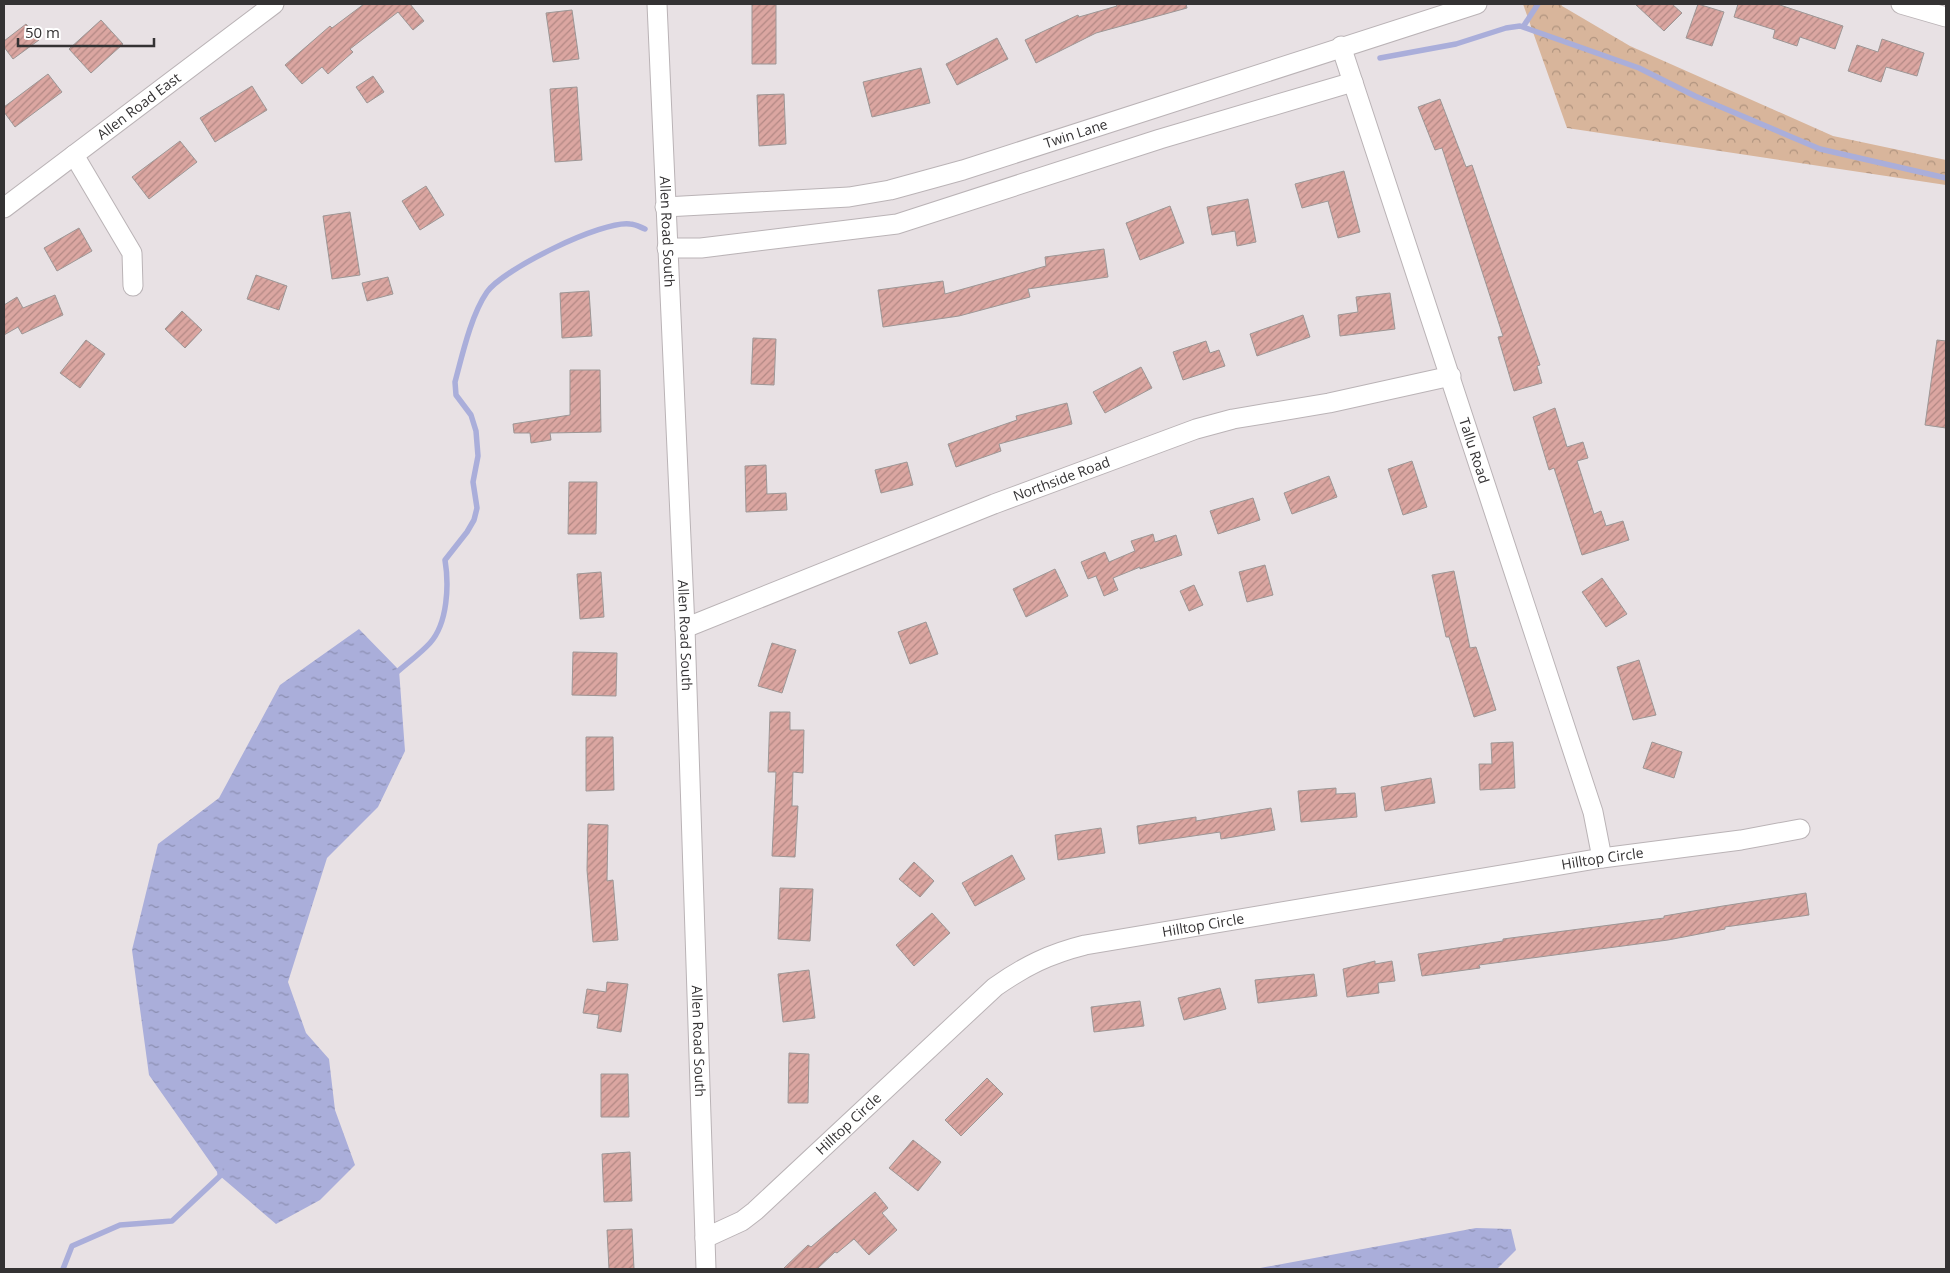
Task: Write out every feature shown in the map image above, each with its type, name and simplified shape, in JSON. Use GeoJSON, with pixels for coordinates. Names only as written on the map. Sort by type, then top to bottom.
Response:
{"type":"FeatureCollection","features":[{"type":"Feature","properties":{"kind":"street","name":"Allen Road East"},"geometry":{"type":"LineString","coordinates":[[4,208],[274,4]]}},
{"type":"Feature","properties":{"kind":"street","name":"Allen Road South"},"geometry":{"type":"LineString","coordinates":[[657,4],[685,628],[706,1269]]}},
{"type":"Feature","properties":{"kind":"street","name":"Twin Lane"},"geometry":{"type":"LineString","coordinates":[[665,207],[849,196],[890,190],[963,170],[1341,46],[1477,4]]}},
{"type":"Feature","properties":{"kind":"street"},"geometry":{"type":"LineString","coordinates":[[1901,4],[1946,17]]}},
{"type":"Feature","properties":{"kind":"street","name":"Tallu Road"},"geometry":{"type":"LineString","coordinates":[[1341,46],[1593,812],[1602,858]]}},
{"type":"Feature","properties":{"kind":"street"},"geometry":{"type":"LineString","coordinates":[[667,248],[710,247],[897,224],[1160,139],[1353,82]]}},
{"type":"Feature","properties":{"kind":"street"},"geometry":{"type":"LineString","coordinates":[[74,155],[132,253],[133,286]]}},
{"type":"Feature","properties":{"kind":"street","name":"Northside Road"},"geometry":{"type":"LineString","coordinates":[[685,628],[994,504],[1196,429],[1233,419],[1365,396],[1451,376]]}},
{"type":"Feature","properties":{"kind":"street","name":"Hilltop Circle"},"geometry":{"type":"LineString","coordinates":[[705,1238],[742,1221],[755,1211],[995,987],[1027,965],[1051,955],[1085,945],[1602,858],[1741,840],[1800,829]]}},
{"type":"Feature","properties":{"kind":"green space"},"geometry":{"type":"Polygon","coordinates":[[[1523,4],[1561,4],[1630,46],[1833,136],[1946,160],[1946,185],[1567,128],[1523,4]]]}},
{"type":"Feature","properties":{"kind":"water"},"geometry":{"type":"Polygon","coordinates":[[[359,629],[399,670],[405,751],[378,807],[327,858],[288,982],[306,1033],[329,1059],[335,1110],[355,1165],[320,1200],[276,1224],[220,1176],[149,1075],[132,950],[158,844],[219,798],[280,685],[359,629]]]}},
{"type":"Feature","properties":{"kind":"water"},"geometry":{"type":"Polygon","coordinates":[[[1476,1228],[1511,1229],[1516,1250],[1497,1269],[1255,1269],[1476,1228]]]}},
{"type":"Feature","properties":{"kind":"building"},"geometry":{"type":"Polygon","coordinates":[[[364,4],[410,4],[424,21],[413,30],[398,12],[350,49],[353,52],[328,74],[322,67],[302,84],[285,65],[330,26],[332,28],[364,4]]]}},
{"type":"Feature","properties":{"kind":"building"},"geometry":{"type":"Polygon","coordinates":[[[752,4],[776,4],[776,64],[752,64],[752,4]]]}},
{"type":"Feature","properties":{"kind":"building"},"geometry":{"type":"Polygon","coordinates":[[[1116,4],[1186,4],[1187,8],[1096,33],[1036,63],[1025,40],[1078,15],[1079,17],[1117,6],[1116,4]]]}},
{"type":"Feature","properties":{"kind":"building"},"geometry":{"type":"Polygon","coordinates":[[[1635,4],[1672,4],[1682,13],[1664,31],[1635,4]]]}},
{"type":"Feature","properties":{"kind":"building"},"geometry":{"type":"Polygon","coordinates":[[[1698,4],[1724,12],[1712,46],[1686,38],[1698,4]]]}},
{"type":"Feature","properties":{"kind":"building"},"geometry":{"type":"Polygon","coordinates":[[[1738,4],[1777,4],[1843,26],[1835,49],[1800,37],[1797,46],[1773,38],[1775,30],[1734,17],[1738,4]]]}},
{"type":"Feature","properties":{"kind":"building"},"geometry":{"type":"Polygon","coordinates":[[[572,10],[579,59],[553,62],[546,13],[572,10]]]}},
{"type":"Feature","properties":{"kind":"building"},"geometry":{"type":"Polygon","coordinates":[[[101,20],[123,44],[91,73],[69,49],[101,20]]]}},
{"type":"Feature","properties":{"kind":"building"},"geometry":{"type":"Polygon","coordinates":[[[26,24],[39,40],[13,59],[4,47],[4,41],[26,24]]]}},
{"type":"Feature","properties":{"kind":"building"},"geometry":{"type":"Polygon","coordinates":[[[997,38],[1008,59],[957,85],[946,64],[997,38]]]}},
{"type":"Feature","properties":{"kind":"building"},"geometry":{"type":"Polygon","coordinates":[[[1882,39],[1924,53],[1917,76],[1886,67],[1881,82],[1848,71],[1857,45],[1878,52],[1882,39]]]}},
{"type":"Feature","properties":{"kind":"building"},"geometry":{"type":"Polygon","coordinates":[[[921,68],[930,103],[872,117],[863,82],[921,68]]]}},
{"type":"Feature","properties":{"kind":"building"},"geometry":{"type":"Polygon","coordinates":[[[48,74],[62,92],[15,127],[4,112],[4,107],[48,74]]]}},
{"type":"Feature","properties":{"kind":"building"},"geometry":{"type":"Polygon","coordinates":[[[373,76],[384,92],[367,103],[356,87],[373,76]]]}},
{"type":"Feature","properties":{"kind":"building"},"geometry":{"type":"Polygon","coordinates":[[[252,86],[267,110],[215,142],[200,118],[252,86]]]}},
{"type":"Feature","properties":{"kind":"building"},"geometry":{"type":"Polygon","coordinates":[[[577,87],[582,160],[555,162],[550,89],[577,87]]]}},
{"type":"Feature","properties":{"kind":"building"},"geometry":{"type":"Polygon","coordinates":[[[784,94],[786,144],[759,146],[757,95],[784,94]]]}},
{"type":"Feature","properties":{"kind":"building"},"geometry":{"type":"Polygon","coordinates":[[[1440,99],[1466,167],[1472,165],[1540,365],[1537,366],[1542,383],[1514,391],[1498,337],[1503,336],[1442,148],[1435,150],[1418,107],[1440,99]]]}},
{"type":"Feature","properties":{"kind":"building"},"geometry":{"type":"Polygon","coordinates":[[[180,141],[197,162],[149,199],[132,177],[180,141]]]}},
{"type":"Feature","properties":{"kind":"building"},"geometry":{"type":"Polygon","coordinates":[[[1344,171],[1360,232],[1338,238],[1328,201],[1302,208],[1295,184],[1344,171]]]}},
{"type":"Feature","properties":{"kind":"building"},"geometry":{"type":"Polygon","coordinates":[[[426,186],[444,215],[420,230],[402,201],[426,186]]]}},
{"type":"Feature","properties":{"kind":"building"},"geometry":{"type":"Polygon","coordinates":[[[1248,199],[1256,242],[1237,246],[1235,231],[1212,235],[1207,207],[1248,199]]]}},
{"type":"Feature","properties":{"kind":"building"},"geometry":{"type":"Polygon","coordinates":[[[1170,206],[1184,243],[1140,260],[1126,223],[1170,206]]]}},
{"type":"Feature","properties":{"kind":"building"},"geometry":{"type":"Polygon","coordinates":[[[350,212],[360,275],[332,279],[323,216],[350,212]]]}},
{"type":"Feature","properties":{"kind":"building"},"geometry":{"type":"Polygon","coordinates":[[[79,228],[92,251],[57,271],[44,248],[79,228]]]}},
{"type":"Feature","properties":{"kind":"building"},"geometry":{"type":"Polygon","coordinates":[[[1104,249],[1108,277],[1028,289],[1030,297],[959,316],[883,327],[878,290],[943,281],[945,294],[1046,266],[1045,257],[1104,249]]]}},
{"type":"Feature","properties":{"kind":"building"},"geometry":{"type":"Polygon","coordinates":[[[256,275],[287,286],[279,310],[247,299],[256,275]]]}},
{"type":"Feature","properties":{"kind":"building"},"geometry":{"type":"Polygon","coordinates":[[[388,277],[393,294],[367,301],[362,283],[388,277]]]}},
{"type":"Feature","properties":{"kind":"building"},"geometry":{"type":"Polygon","coordinates":[[[589,291],[592,336],[562,338],[560,293],[589,291]]]}},
{"type":"Feature","properties":{"kind":"building"},"geometry":{"type":"Polygon","coordinates":[[[1390,293],[1395,329],[1340,336],[1338,315],[1358,312],[1356,297],[1390,293]]]}},
{"type":"Feature","properties":{"kind":"building"},"geometry":{"type":"Polygon","coordinates":[[[55,295],[63,315],[22,334],[18,327],[4,335],[4,305],[17,297],[23,308],[55,295]]]}},
{"type":"Feature","properties":{"kind":"building"},"geometry":{"type":"Polygon","coordinates":[[[182,311],[202,330],[185,348],[165,329],[182,311]]]}},
{"type":"Feature","properties":{"kind":"building"},"geometry":{"type":"Polygon","coordinates":[[[1303,315],[1310,337],[1257,356],[1250,334],[1303,315]]]}},
{"type":"Feature","properties":{"kind":"building"},"geometry":{"type":"Polygon","coordinates":[[[753,338],[776,339],[774,385],[751,384],[753,338]]]}},
{"type":"Feature","properties":{"kind":"building"},"geometry":{"type":"Polygon","coordinates":[[[86,340],[105,354],[80,388],[60,373],[86,340]]]}},
{"type":"Feature","properties":{"kind":"building"},"geometry":{"type":"Polygon","coordinates":[[[1937,340],[1946,341],[1946,428],[1925,425],[1937,340]]]}},
{"type":"Feature","properties":{"kind":"building"},"geometry":{"type":"Polygon","coordinates":[[[1206,341],[1210,353],[1219,350],[1225,366],[1183,380],[1173,352],[1206,341]]]}},
{"type":"Feature","properties":{"kind":"building"},"geometry":{"type":"Polygon","coordinates":[[[1141,367],[1152,388],[1105,413],[1093,392],[1141,367]]]}},
{"type":"Feature","properties":{"kind":"building"},"geometry":{"type":"Polygon","coordinates":[[[570,370],[600,370],[601,432],[550,433],[551,440],[531,443],[530,433],[514,433],[513,424],[570,415],[570,370]]]}},
{"type":"Feature","properties":{"kind":"building"},"geometry":{"type":"Polygon","coordinates":[[[1067,403],[1072,424],[999,444],[1001,451],[956,467],[948,444],[1017,420],[1016,416],[1067,403]]]}},
{"type":"Feature","properties":{"kind":"building"},"geometry":{"type":"Polygon","coordinates":[[[1555,408],[1567,447],[1583,442],[1588,458],[1577,461],[1594,514],[1601,511],[1606,526],[1623,521],[1629,540],[1582,555],[1554,468],[1549,470],[1533,417],[1555,408]]]}},
{"type":"Feature","properties":{"kind":"building"},"geometry":{"type":"Polygon","coordinates":[[[1412,461],[1427,507],[1403,515],[1388,469],[1412,461]]]}},
{"type":"Feature","properties":{"kind":"building"},"geometry":{"type":"Polygon","coordinates":[[[907,462],[913,485],[881,493],[875,470],[907,462]]]}},
{"type":"Feature","properties":{"kind":"building"},"geometry":{"type":"Polygon","coordinates":[[[766,465],[767,494],[786,493],[787,510],[746,512],[745,466],[766,465]]]}},
{"type":"Feature","properties":{"kind":"building"},"geometry":{"type":"Polygon","coordinates":[[[1329,476],[1337,497],[1292,514],[1284,493],[1329,476]]]}},
{"type":"Feature","properties":{"kind":"building"},"geometry":{"type":"Polygon","coordinates":[[[569,482],[597,482],[596,534],[568,534],[569,482]]]}},
{"type":"Feature","properties":{"kind":"building"},"geometry":{"type":"Polygon","coordinates":[[[1253,498],[1260,520],[1218,534],[1210,511],[1253,498]]]}},
{"type":"Feature","properties":{"kind":"building"},"geometry":{"type":"Polygon","coordinates":[[[1153,534],[1155,542],[1176,535],[1182,555],[1140,569],[1140,567],[1113,578],[1118,590],[1104,596],[1096,576],[1088,579],[1081,562],[1105,552],[1109,562],[1135,551],[1131,541],[1153,534]]]}},
{"type":"Feature","properties":{"kind":"building"},"geometry":{"type":"Polygon","coordinates":[[[1265,565],[1273,595],[1247,602],[1239,572],[1265,565]]]}},
{"type":"Feature","properties":{"kind":"building"},"geometry":{"type":"Polygon","coordinates":[[[1055,569],[1068,596],[1026,617],[1013,589],[1055,569]]]}},
{"type":"Feature","properties":{"kind":"building"},"geometry":{"type":"Polygon","coordinates":[[[1454,571],[1470,648],[1476,647],[1496,710],[1474,717],[1449,637],[1446,637],[1432,575],[1454,571]]]}},
{"type":"Feature","properties":{"kind":"building"},"geometry":{"type":"Polygon","coordinates":[[[601,572],[604,617],[580,619],[577,574],[601,572]]]}},
{"type":"Feature","properties":{"kind":"building"},"geometry":{"type":"Polygon","coordinates":[[[1602,578],[1627,614],[1606,627],[1582,592],[1602,578]]]}},
{"type":"Feature","properties":{"kind":"building"},"geometry":{"type":"Polygon","coordinates":[[[1194,585],[1203,605],[1189,611],[1180,591],[1194,585]]]}},
{"type":"Feature","properties":{"kind":"building"},"geometry":{"type":"Polygon","coordinates":[[[926,622],[938,654],[910,664],[898,632],[926,622]]]}},
{"type":"Feature","properties":{"kind":"building"},"geometry":{"type":"Polygon","coordinates":[[[772,643],[796,650],[782,693],[758,686],[772,643]]]}},
{"type":"Feature","properties":{"kind":"building"},"geometry":{"type":"Polygon","coordinates":[[[573,652],[617,653],[616,696],[572,695],[573,652]]]}},
{"type":"Feature","properties":{"kind":"building"},"geometry":{"type":"Polygon","coordinates":[[[1639,660],[1656,715],[1633,720],[1617,667],[1639,660]]]}},
{"type":"Feature","properties":{"kind":"building"},"geometry":{"type":"Polygon","coordinates":[[[770,712],[790,712],[790,730],[804,730],[803,773],[793,772],[792,806],[798,806],[795,857],[772,856],[776,772],[768,772],[770,712]]]}},
{"type":"Feature","properties":{"kind":"building"},"geometry":{"type":"Polygon","coordinates":[[[586,737],[613,737],[614,790],[586,791],[586,737]]]}},
{"type":"Feature","properties":{"kind":"building"},"geometry":{"type":"Polygon","coordinates":[[[1513,742],[1515,788],[1480,790],[1479,764],[1492,764],[1491,743],[1513,742]]]}},
{"type":"Feature","properties":{"kind":"building"},"geometry":{"type":"Polygon","coordinates":[[[1652,742],[1682,752],[1674,778],[1643,768],[1652,742]]]}},
{"type":"Feature","properties":{"kind":"building"},"geometry":{"type":"Polygon","coordinates":[[[1431,778],[1435,803],[1385,811],[1381,787],[1431,778]]]}},
{"type":"Feature","properties":{"kind":"building"},"geometry":{"type":"Polygon","coordinates":[[[1336,788],[1336,794],[1355,793],[1357,817],[1301,822],[1298,791],[1336,788]]]}},
{"type":"Feature","properties":{"kind":"building"},"geometry":{"type":"Polygon","coordinates":[[[1271,808],[1275,830],[1221,839],[1220,832],[1139,844],[1137,826],[1196,817],[1196,821],[1271,808]]]}},
{"type":"Feature","properties":{"kind":"building"},"geometry":{"type":"Polygon","coordinates":[[[588,824],[608,825],[607,881],[613,880],[618,940],[593,942],[587,870],[588,824]]]}},
{"type":"Feature","properties":{"kind":"building"},"geometry":{"type":"Polygon","coordinates":[[[1101,828],[1105,853],[1058,860],[1055,835],[1101,828]]]}},
{"type":"Feature","properties":{"kind":"building"},"geometry":{"type":"Polygon","coordinates":[[[1012,855],[1025,879],[975,906],[962,883],[1012,855]]]}},
{"type":"Feature","properties":{"kind":"building"},"geometry":{"type":"Polygon","coordinates":[[[914,862],[934,881],[920,897],[899,879],[914,862]]]}},
{"type":"Feature","properties":{"kind":"building"},"geometry":{"type":"Polygon","coordinates":[[[780,888],[813,889],[810,941],[778,939],[780,888]]]}},
{"type":"Feature","properties":{"kind":"building"},"geometry":{"type":"Polygon","coordinates":[[[1806,893],[1809,915],[1725,927],[1725,929],[1668,940],[1479,965],[1480,968],[1422,976],[1418,954],[1503,941],[1503,939],[1664,918],[1664,916],[1806,893]]]}},
{"type":"Feature","properties":{"kind":"building"},"geometry":{"type":"Polygon","coordinates":[[[932,913],[950,933],[914,966],[896,945],[932,913]]]}},
{"type":"Feature","properties":{"kind":"building"},"geometry":{"type":"Polygon","coordinates":[[[1375,961],[1375,964],[1392,961],[1395,981],[1378,983],[1379,993],[1347,997],[1343,969],[1375,961]]]}},
{"type":"Feature","properties":{"kind":"building"},"geometry":{"type":"Polygon","coordinates":[[[809,970],[815,1018],[783,1022],[778,974],[809,970]]]}},
{"type":"Feature","properties":{"kind":"building"},"geometry":{"type":"Polygon","coordinates":[[[1314,974],[1317,996],[1258,1003],[1255,980],[1314,974]]]}},
{"type":"Feature","properties":{"kind":"building"},"geometry":{"type":"Polygon","coordinates":[[[607,982],[628,984],[621,1032],[597,1028],[599,1015],[583,1013],[587,989],[606,992],[607,982]]]}},
{"type":"Feature","properties":{"kind":"building"},"geometry":{"type":"Polygon","coordinates":[[[1220,988],[1226,1009],[1184,1020],[1178,998],[1220,988]]]}},
{"type":"Feature","properties":{"kind":"building"},"geometry":{"type":"Polygon","coordinates":[[[1140,1001],[1144,1026],[1094,1032],[1091,1007],[1140,1001]]]}},
{"type":"Feature","properties":{"kind":"building"},"geometry":{"type":"Polygon","coordinates":[[[789,1053],[809,1054],[808,1103],[788,1103],[789,1053]]]}},
{"type":"Feature","properties":{"kind":"building"},"geometry":{"type":"Polygon","coordinates":[[[601,1074],[628,1074],[629,1117],[601,1117],[601,1074]]]}},
{"type":"Feature","properties":{"kind":"building"},"geometry":{"type":"Polygon","coordinates":[[[987,1078],[1003,1094],[961,1136],[945,1120],[987,1078]]]}},
{"type":"Feature","properties":{"kind":"building"},"geometry":{"type":"Polygon","coordinates":[[[913,1140],[941,1162],[918,1191],[889,1168],[913,1140]]]}},
{"type":"Feature","properties":{"kind":"building"},"geometry":{"type":"Polygon","coordinates":[[[630,1152],[632,1201],[604,1202],[602,1154],[630,1152]]]}},
{"type":"Feature","properties":{"kind":"building"},"geometry":{"type":"Polygon","coordinates":[[[875,1192],[888,1208],[882,1213],[897,1230],[869,1255],[854,1239],[837,1253],[835,1252],[817,1269],[783,1269],[808,1245],[811,1247],[875,1192]]]}},
{"type":"Feature","properties":{"kind":"building"},"geometry":{"type":"Polygon","coordinates":[[[632,1229],[634,1269],[609,1269],[607,1230],[632,1229]]]}},
{"type":"Feature","properties":{"kind":"waterway"},"geometry":{"type":"LineString","coordinates":[[1523,27],[1538,4]]}},
{"type":"Feature","properties":{"kind":"waterway"},"geometry":{"type":"LineString","coordinates":[[1380,58],[1456,44],[1506,28],[1520,26],[1639,68],[1695,96],[1820,149],[1946,178]]}},
{"type":"Feature","properties":{"kind":"waterway"},"geometry":{"type":"LineString","coordinates":[[395,674],[426,647],[436,635],[446,603],[447,580],[445,560],[467,532],[474,520],[477,508],[473,482],[478,456],[476,431],[471,415],[456,395],[455,382],[468,336],[481,301],[497,282],[512,271],[554,248],[577,238],[617,225],[632,224],[645,229]]}},
{"type":"Feature","properties":{"kind":"waterway"},"geometry":{"type":"LineString","coordinates":[[63,1269],[72,1246],[120,1225],[172,1221],[220,1176],[220,1170]]}}]}
